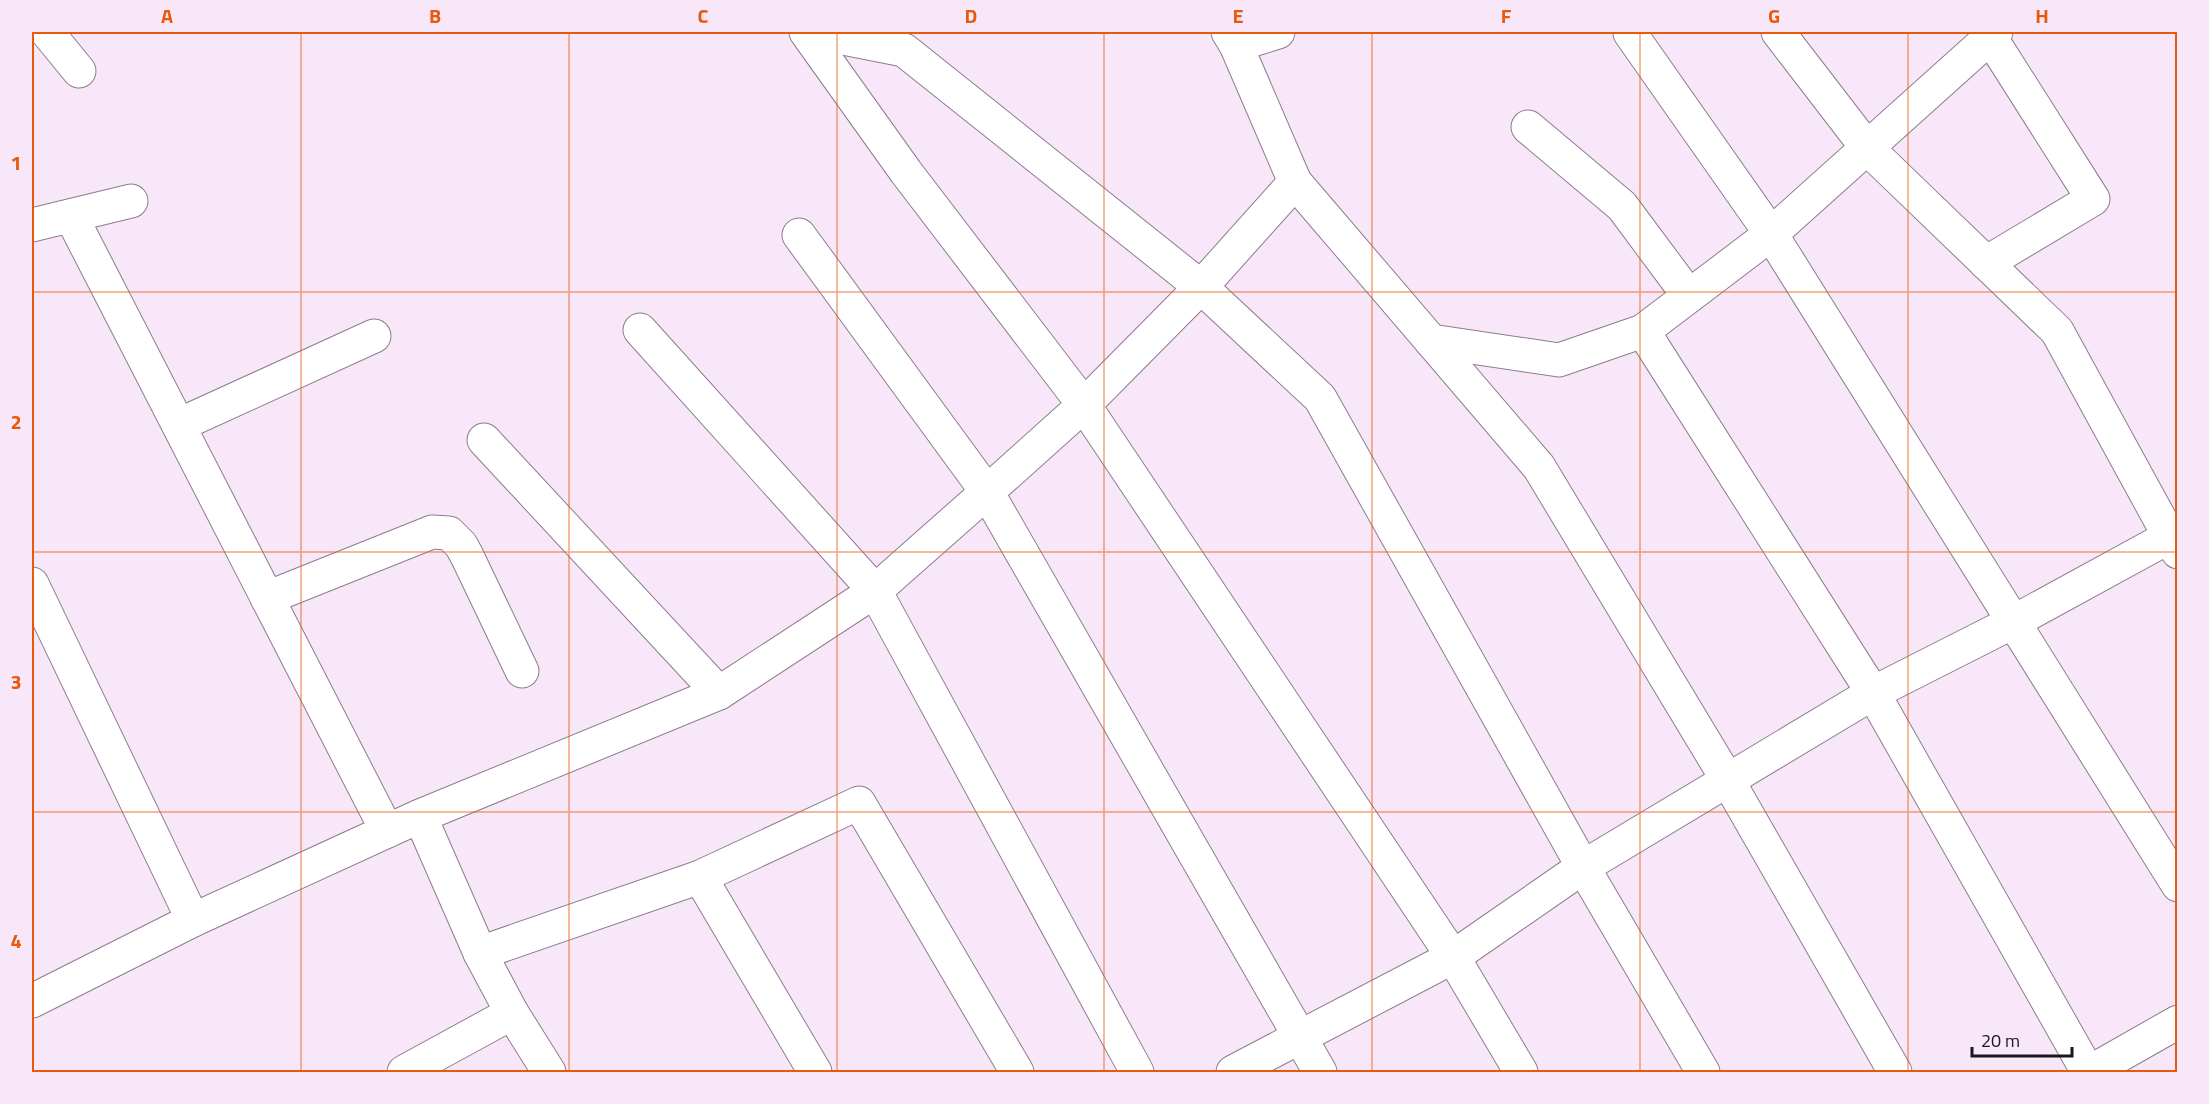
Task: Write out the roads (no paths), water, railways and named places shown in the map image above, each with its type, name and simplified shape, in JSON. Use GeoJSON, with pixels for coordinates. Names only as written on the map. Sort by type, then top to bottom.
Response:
{"type":"FeatureCollection","features":[{"type":"Feature","properties":{"kind":"street"},"geometry":{"type":"LineString","coordinates":[[47,32],[79,71]]}},
{"type":"Feature","properties":{"kind":"street"},"geometry":{"type":"LineString","coordinates":[[806,32],[906,172],[1084,405],[1453,957],[1521,1072]]}},
{"type":"Feature","properties":{"kind":"street"},"geometry":{"type":"LineString","coordinates":[[813,32],[904,50],[1201,287],[1320,398],[1583,867],[1703,1072]]}},
{"type":"Feature","properties":{"kind":"street"},"geometry":{"type":"LineString","coordinates":[[1278,32],[1232,38],[1295,182],[1539,467],[1727,780],[1895,1072]]}},
{"type":"Feature","properties":{"kind":"street"},"geometry":{"type":"LineString","coordinates":[[1233,1072],[1453,957],[1583,867],[1873,693],[2175,541],[2056,331],[1868,149],[1779,32]]}},
{"type":"Feature","properties":{"kind":"street"},"geometry":{"type":"LineString","coordinates":[[1630,33],[1772,234],[2178,885]]}},
{"type":"Feature","properties":{"kind":"street"},"geometry":{"type":"LineString","coordinates":[[1431,341],[1559,360],[1643,330],[1772,234],[1868,149],[1991,33],[2093,199],[1986,263]]}},
{"type":"Feature","properties":{"kind":"street"},"geometry":{"type":"LineString","coordinates":[[1528,127],[1622,206],[1689,296]]}},
{"type":"Feature","properties":{"kind":"street"},"geometry":{"type":"LineString","coordinates":[[32,1001],[193,920],[420,816],[719,693],[874,591],[987,492],[1084,405],[1201,287],[1295,182]]}},
{"type":"Feature","properties":{"kind":"street"},"geometry":{"type":"LineString","coordinates":[[32,225],[131,201]]}},
{"type":"Feature","properties":{"kind":"street"},"geometry":{"type":"LineString","coordinates":[[71,216],[387,831]]}},
{"type":"Feature","properties":{"kind":"street"},"geometry":{"type":"LineString","coordinates":[[799,235],[987,492],[1320,1072]]}},
{"type":"Feature","properties":{"kind":"street"},"geometry":{"type":"LineString","coordinates":[[640,330],[874,591],[1137,1072]]}},
{"type":"Feature","properties":{"kind":"street"},"geometry":{"type":"LineString","coordinates":[[1643,330],[1873,693],[2089,1072],[2178,1022]]}},
{"type":"Feature","properties":{"kind":"street"},"geometry":{"type":"LineString","coordinates":[[179,426],[374,336]]}},
{"type":"Feature","properties":{"kind":"street"},"geometry":{"type":"LineString","coordinates":[[483,440],[719,693]]}},
{"type":"Feature","properties":{"kind":"street"},"geometry":{"type":"LineString","coordinates":[[267,598],[432,532],[449,533],[462,545],[522,671]]}},
{"type":"Feature","properties":{"kind":"street"},"geometry":{"type":"LineString","coordinates":[[32,584],[193,920]]}},
{"type":"Feature","properties":{"kind":"street"},"geometry":{"type":"LineString","coordinates":[[480,953],[700,877],[859,803],[1017,1072]]}},
{"type":"Feature","properties":{"kind":"street"},"geometry":{"type":"LineString","coordinates":[[420,816],[480,953],[512,1013],[549,1072]]}},
{"type":"Feature","properties":{"kind":"street"},"geometry":{"type":"LineString","coordinates":[[700,877],[815,1072]]}},
{"type":"Feature","properties":{"kind":"street"},"geometry":{"type":"LineString","coordinates":[[404,1072],[512,1013]]}}]}
